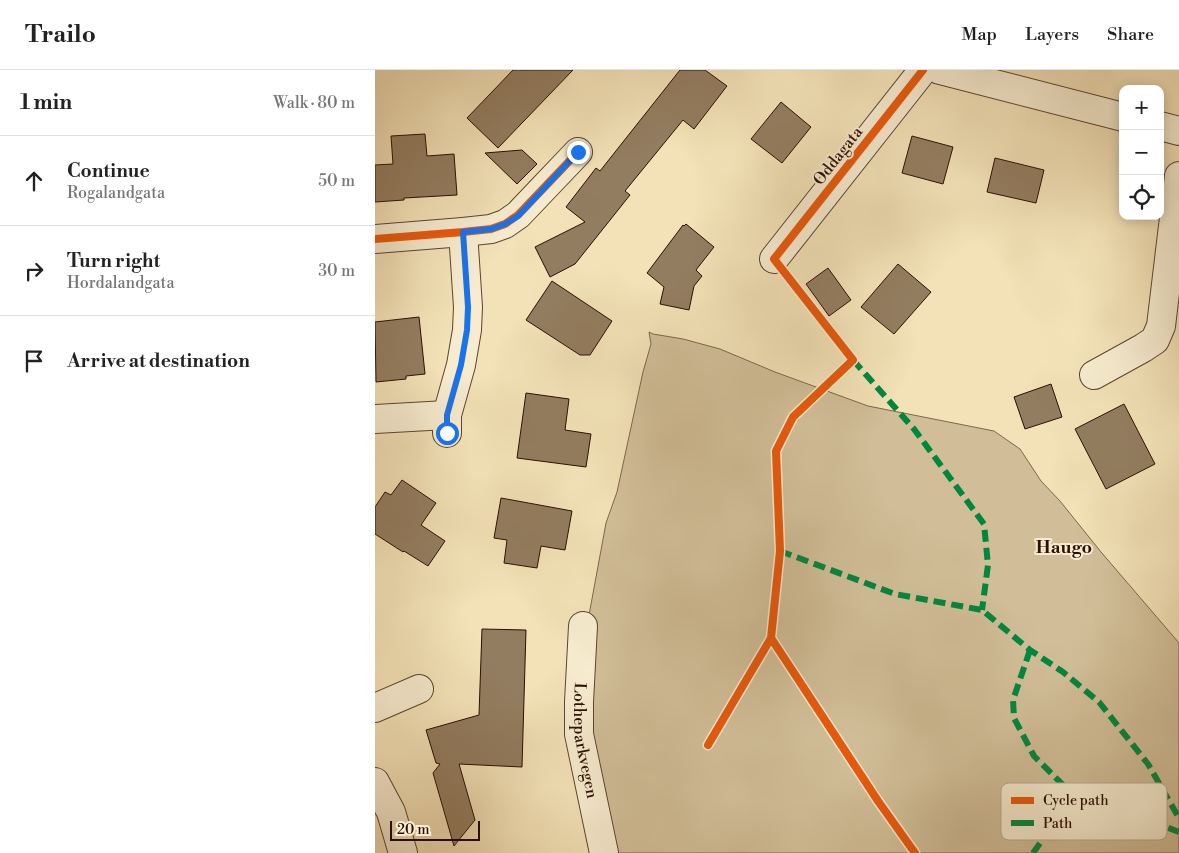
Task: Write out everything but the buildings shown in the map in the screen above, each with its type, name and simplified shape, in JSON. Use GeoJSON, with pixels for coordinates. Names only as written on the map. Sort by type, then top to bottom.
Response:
{"type":"FeatureCollection","features":[{"type":"Feature","properties":{"kind":"street","name":"Oddagata"},"geometry":{"type":"LineString","coordinates":[[774,259],[923,70]]}},
{"type":"Feature","properties":{"kind":"street"},"geometry":{"type":"LineString","coordinates":[[941,70],[1119,115]]}},
{"type":"Feature","properties":{"kind":"street"},"geometry":{"type":"LineString","coordinates":[[1164,127],[1179,131]]}},
{"type":"Feature","properties":{"kind":"street"},"geometry":{"type":"LineString","coordinates":[[375,238],[491,229],[505,224],[518,216],[578,152]]}},
{"type":"Feature","properties":{"kind":"street"},"geometry":{"type":"LineString","coordinates":[[1094,375],[1155,340],[1161,326],[1179,176]]}},
{"type":"Feature","properties":{"kind":"street"},"geometry":{"type":"LineString","coordinates":[[375,419],[447,424],[467,330],[468,307],[463,232]]}},
{"type":"Feature","properties":{"kind":"street","name":"Lotheparkvegen"},"geometry":{"type":"LineString","coordinates":[[583,626],[579,734],[604,853]]}},
{"type":"Feature","properties":{"kind":"street"},"geometry":{"type":"LineString","coordinates":[[375,708],[419,689]]}},
{"type":"Feature","properties":{"kind":"street"},"geometry":{"type":"LineString","coordinates":[[375,782],[391,812],[403,853]]}},
{"type":"Feature","properties":{"kind":"shaded area"},"geometry":{"type":"Polygon","coordinates":[[[649,332],[720,349],[775,372],[868,406],[994,431],[1020,449],[1041,481],[1179,643],[1179,853],[598,853],[587,626],[606,523],[617,492],[643,372],[651,344],[649,332]]]}},
{"type":"Feature","properties":{"kind":"marked path"},"geometry":{"type":"LineString","coordinates":[[853,360],[914,429],[984,524],[988,565],[982,610]]}},
{"type":"Feature","properties":{"kind":"marked path"},"geometry":{"type":"LineString","coordinates":[[780,551],[895,594],[982,610],[1030,650],[1063,672],[1099,702],[1148,764],[1159,783]]}},
{"type":"Feature","properties":{"kind":"marked path"},"geometry":{"type":"LineString","coordinates":[[1030,650],[1013,700],[1014,718],[1034,756],[1061,783]]}},
{"type":"Feature","properties":{"kind":"marked path"},"geometry":{"type":"LineString","coordinates":[[1167,797],[1179,818]]}},
{"type":"Feature","properties":{"kind":"marked path"},"geometry":{"type":"LineString","coordinates":[[1167,827],[1179,832]]}},
{"type":"Feature","properties":{"kind":"marked path"},"geometry":{"type":"LineString","coordinates":[[1033,853],[1042,840]]}},
{"type":"Feature","properties":{"kind":"cycle path"},"geometry":{"type":"LineString","coordinates":[[708,745],[771,638],[780,551],[776,451],[793,417],[853,360],[774,259],[923,70]]}},
{"type":"Feature","properties":{"kind":"cycle path"},"geometry":{"type":"LineString","coordinates":[[375,239],[491,229],[505,224],[518,215],[578,152]]}},
{"type":"Feature","properties":{"kind":"cycle path"},"geometry":{"type":"LineString","coordinates":[[771,638],[878,801],[915,853]]}},
{"type":"Feature","properties":{"kind":"district","name":"Haugo"},"geometry":{"type":"Point","coordinates":[1064,547]}},
{"type":"Feature","properties":{"kind":"route"},"geometry":{"type":"LineString","coordinates":[[447,433],[447,415],[461,365],[467,330],[468,307],[463,232],[491,229],[505,224],[518,216],[578,152]]}}]}
